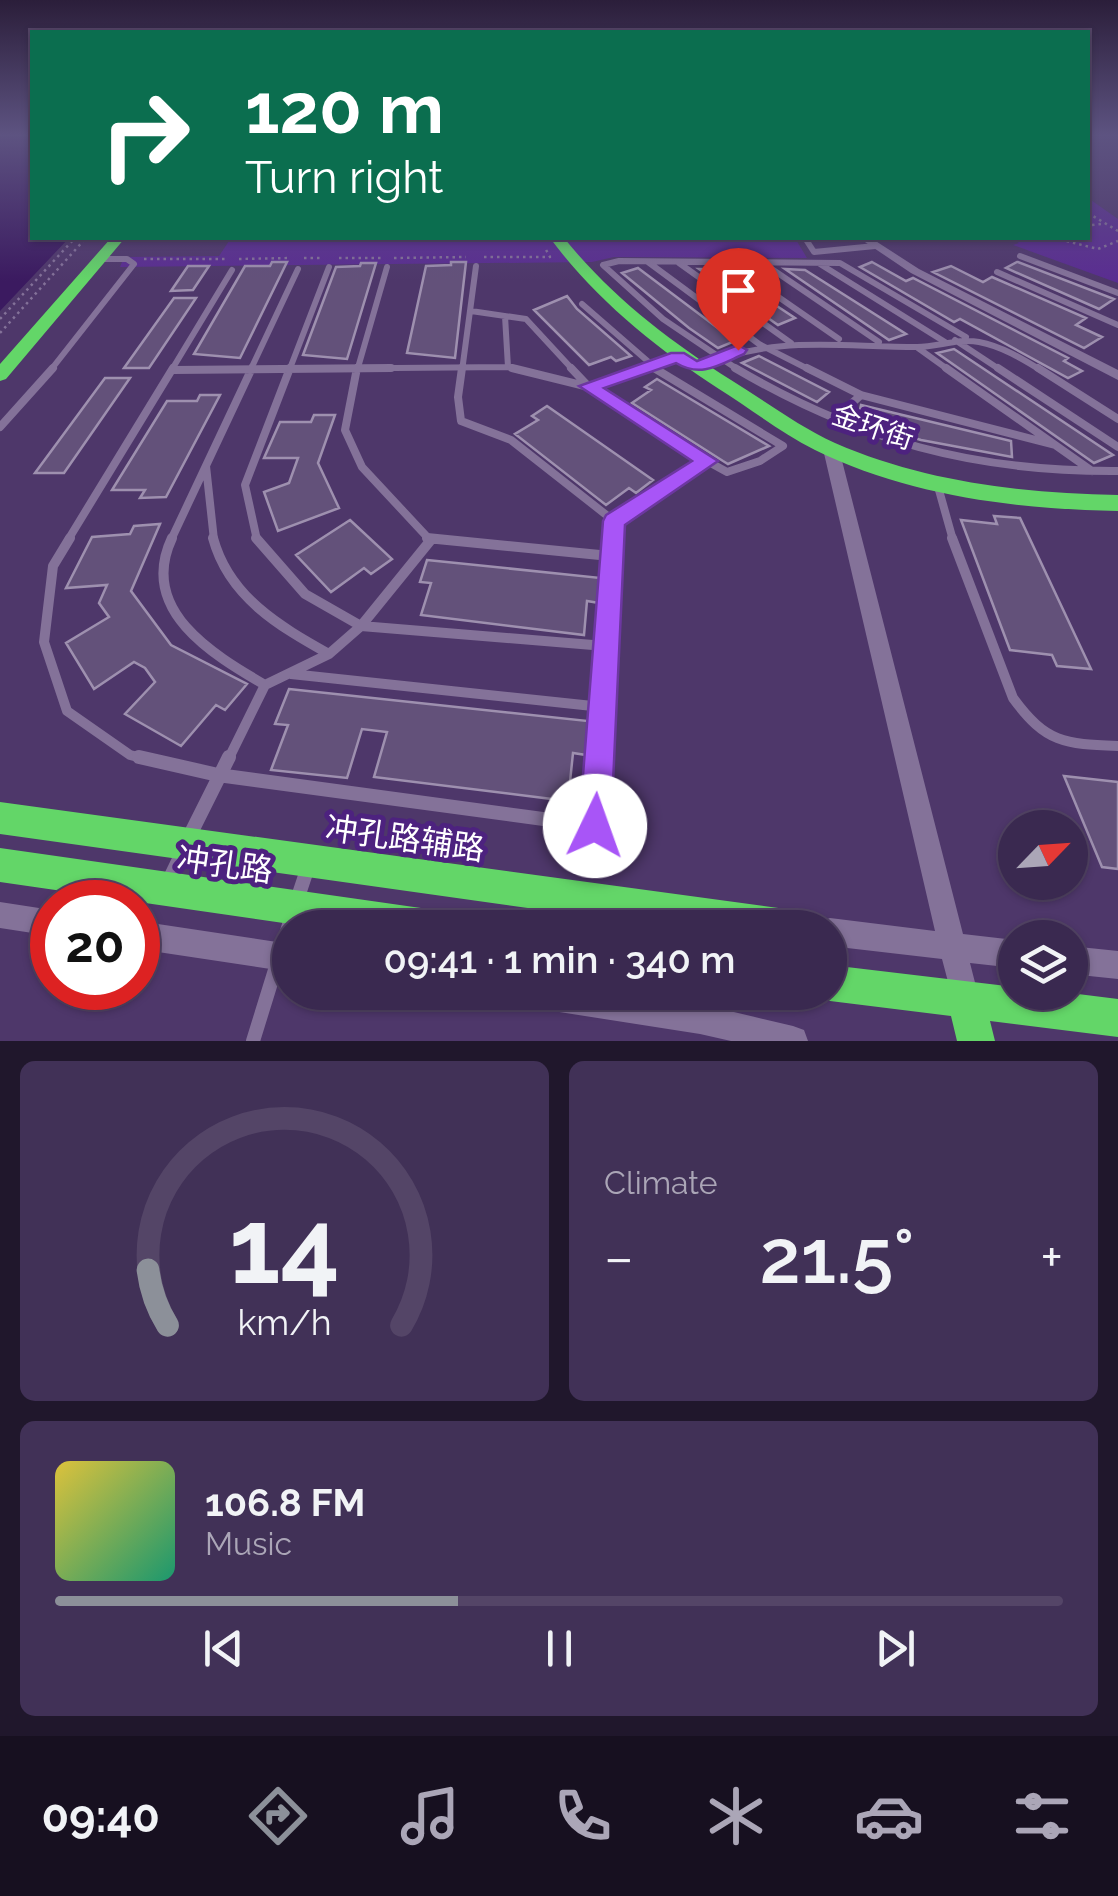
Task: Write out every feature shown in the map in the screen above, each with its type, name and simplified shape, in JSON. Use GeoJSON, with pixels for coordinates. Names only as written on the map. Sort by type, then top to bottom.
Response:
{"type":"FeatureCollection","features":[{"type":"Feature","properties":{"kind":"street","name":"金环街"},"geometry":{"type":"LineString","coordinates":[[560,240],[595,286],[687,362],[831,449],[1016,498],[1118,503]]}},
{"type":"Feature","properties":{"kind":"street"},"geometry":{"type":"LineString","coordinates":[[869,242],[915,272],[1118,376]]}},
{"type":"Feature","properties":{"kind":"street"},"geometry":{"type":"LineString","coordinates":[[0,375],[100,259],[123,248]]}},
{"type":"Feature","properties":{"kind":"street"},"geometry":{"type":"LineString","coordinates":[[831,449],[976,1041]]}},
{"type":"Feature","properties":{"kind":"street","name":"冲孔路辅路"},"geometry":{"type":"LineString","coordinates":[[0,818],[668,910]]}},
{"type":"Feature","properties":{"kind":"street","name":"冲孔路"},"geometry":{"type":"LineString","coordinates":[[0,864],[321,910]]}},
{"type":"Feature","properties":{"kind":"street"},"geometry":{"type":"LineString","coordinates":[[0,915],[30,920]]}},
{"type":"Feature","properties":{"kind":"street"},"geometry":{"type":"LineString","coordinates":[[847,934],[998,952]]}},
{"type":"Feature","properties":{"kind":"street"},"geometry":{"type":"LineString","coordinates":[[160,939],[272,955]]}},
{"type":"Feature","properties":{"kind":"street"},"geometry":{"type":"LineString","coordinates":[[1088,962],[1118,965]]}},
{"type":"Feature","properties":{"kind":"street"},"geometry":{"type":"LineString","coordinates":[[847,985],[1118,1018]]}},
{"type":"Feature","properties":{"kind":"street"},"geometry":{"type":"LineString","coordinates":[[640,1010],[700,1019],[793,1041]]}},
{"type":"Feature","properties":{"kind":"lane"},"geometry":{"type":"LineString","coordinates":[[806,240],[814,252],[869,242]]}},
{"type":"Feature","properties":{"kind":"lane"},"geometry":{"type":"LineString","coordinates":[[0,427],[67,352],[134,264],[123,248]]}},
{"type":"Feature","properties":{"kind":"lane"},"geometry":{"type":"LineString","coordinates":[[1020,256],[1118,293]]}},
{"type":"Feature","properties":{"kind":"lane"},"geometry":{"type":"LineString","coordinates":[[1118,419],[996,346],[966,338],[840,263],[620,260],[603,265],[669,324],[718,356],[833,420],[902,448],[1010,470],[1118,471]]}},
{"type":"Feature","properties":{"kind":"lane"},"geometry":{"type":"LineString","coordinates":[[646,261],[759,344],[860,395],[1055,445]]}},
{"type":"Feature","properties":{"kind":"lane"},"geometry":{"type":"LineString","coordinates":[[676,261],[791,342]]}},
{"type":"Feature","properties":{"kind":"lane"},"geometry":{"type":"LineString","coordinates":[[727,262],[841,340]]}},
{"type":"Feature","properties":{"kind":"lane"},"geometry":{"type":"LineString","coordinates":[[761,262],[882,343]]}},
{"type":"Feature","properties":{"kind":"lane"},"geometry":{"type":"LineString","coordinates":[[817,262],[944,342]]}},
{"type":"Feature","properties":{"kind":"lane"},"geometry":{"type":"LineString","coordinates":[[476,266],[458,397],[461,420],[511,440],[614,521]]}},
{"type":"Feature","properties":{"kind":"lane"},"geometry":{"type":"LineString","coordinates":[[387,267],[357,369],[345,430],[362,467],[430,542],[610,556]]}},
{"type":"Feature","properties":{"kind":"lane"},"geometry":{"type":"LineString","coordinates":[[264,685],[205,648],[180,618],[164,588],[165,554],[298,268]]}},
{"type":"Feature","properties":{"kind":"lane"},"geometry":{"type":"LineString","coordinates":[[329,268],[245,485],[257,541],[305,594],[361,626],[605,646]]}},
{"type":"Feature","properties":{"kind":"lane"},"geometry":{"type":"LineString","coordinates":[[232,270],[53,566],[44,642],[67,711],[130,755],[218,775],[595,826],[614,521]]}},
{"type":"Feature","properties":{"kind":"lane"},"geometry":{"type":"LineString","coordinates":[[997,272],[1117,323]]}},
{"type":"Feature","properties":{"kind":"lane"},"geometry":{"type":"LineString","coordinates":[[471,311],[526,319],[588,386],[727,472],[760,461],[783,446],[650,366],[582,304]]}},
{"type":"Feature","properties":{"kind":"lane"},"geometry":{"type":"LineString","coordinates":[[505,316],[508,368]]}},
{"type":"Feature","properties":{"kind":"lane"},"geometry":{"type":"LineString","coordinates":[[174,370],[508,368],[588,386],[650,366],[718,356],[759,344],[841,340],[918,348],[966,338]]}},
{"type":"Feature","properties":{"kind":"lane"},"geometry":{"type":"LineString","coordinates":[[955,340],[1118,447]]}},
{"type":"Feature","properties":{"kind":"lane"},"geometry":{"type":"LineString","coordinates":[[918,348],[1094,472]]}},
{"type":"Feature","properties":{"kind":"lane"},"geometry":{"type":"LineString","coordinates":[[833,420],[860,395]]}},
{"type":"Feature","properties":{"kind":"lane"},"geometry":{"type":"LineString","coordinates":[[614,521],[707,461]]}},
{"type":"Feature","properties":{"kind":"lane"},"geometry":{"type":"LineString","coordinates":[[206,464],[216,549],[235,586],[267,619],[329,654]]}},
{"type":"Feature","properties":{"kind":"lane"},"geometry":{"type":"LineString","coordinates":[[937,480],[942,512],[1013,698],[1031,724],[1054,743],[1118,746]]}},
{"type":"Feature","properties":{"kind":"lane"},"geometry":{"type":"LineString","coordinates":[[166,888],[264,685],[329,654],[361,626],[430,542]]}},
{"type":"Feature","properties":{"kind":"lane"},"geometry":{"type":"LineString","coordinates":[[289,673],[602,707]]}},
{"type":"Feature","properties":{"kind":"lane"},"geometry":{"type":"LineString","coordinates":[[293,910],[310,861]]}},
{"type":"Feature","properties":{"kind":"lane"},"geometry":{"type":"LineString","coordinates":[[253,1041],[272,990]]}},
{"type":"Feature","properties":{"kind":"path"},"geometry":{"type":"LineString","coordinates":[[1090,214],[1118,230]]}},
{"type":"Feature","properties":{"kind":"path"},"geometry":{"type":"LineString","coordinates":[[1092,225],[1104,223]]}},
{"type":"Feature","properties":{"kind":"path"},"geometry":{"type":"LineString","coordinates":[[0,319],[73,240]]}},
{"type":"Feature","properties":{"kind":"path"},"geometry":{"type":"LineString","coordinates":[[0,333],[84,240]]}},
{"type":"Feature","properties":{"kind":"path"},"geometry":{"type":"LineString","coordinates":[[339,258],[550,257],[540,240]]}},
{"type":"Feature","properties":{"kind":"path"},"geometry":{"type":"LineString","coordinates":[[1062,240],[1098,249],[1118,241]]}},
{"type":"Feature","properties":{"kind":"path"},"geometry":{"type":"LineString","coordinates":[[123,248],[320,258]]}},
{"type":"Feature","properties":{"kind":"path"},"geometry":{"type":"LineString","coordinates":[[45,270],[56,270]]}},
{"type":"Feature","properties":{"kind":"shaded area"},"geometry":{"type":"Polygon","coordinates":[[[0,184],[30,184],[30,240],[67,240],[0,311],[0,184]]]}},
{"type":"Feature","properties":{"kind":"shaded area"},"geometry":{"type":"Polygon","coordinates":[[[1090,199],[1118,219],[1118,283],[1013,245],[1019,243],[1014,240],[1090,240],[1090,199]]]}},
{"type":"Feature","properties":{"kind":"shaded area"},"geometry":{"type":"Polygon","coordinates":[[[230,240],[796,240],[807,258],[614,257],[592,262],[120,267],[124,257],[219,256],[230,240]]]}},
{"type":"Feature","properties":{"kind":"building"},"geometry":{"type":"Polygon","coordinates":[[[272,262],[287,262],[240,358],[194,354],[245,266],[270,266],[272,262]]]}},
{"type":"Feature","properties":{"kind":"building"},"geometry":{"type":"Polygon","coordinates":[[[466,262],[455,358],[407,353],[426,266],[466,262]]]}},
{"type":"Feature","properties":{"kind":"building"},"geometry":{"type":"Polygon","coordinates":[[[872,262],[906,281],[913,278],[1068,358],[1064,361],[1082,371],[1068,378],[960,319],[954,322],[860,267],[872,262]]]}},
{"type":"Feature","properties":{"kind":"building"},"geometry":{"type":"Polygon","coordinates":[[[1017,262],[1114,299],[1099,309],[1006,268],[1017,262]]]}},
{"type":"Feature","properties":{"kind":"building"},"geometry":{"type":"Polygon","coordinates":[[[376,263],[347,359],[303,355],[336,267],[376,263]]]}},
{"type":"Feature","properties":{"kind":"building"},"geometry":{"type":"Polygon","coordinates":[[[188,266],[209,266],[193,290],[171,291],[188,266]]]}},
{"type":"Feature","properties":{"kind":"building"},"geometry":{"type":"Polygon","coordinates":[[[951,266],[983,282],[992,277],[1086,318],[1076,325],[1102,337],[1084,348],[933,272],[951,266]]]}},
{"type":"Feature","properties":{"kind":"building"},"geometry":{"type":"Polygon","coordinates":[[[638,268],[735,341],[718,348],[689,328],[622,273],[638,268]]]}},
{"type":"Feature","properties":{"kind":"building"},"geometry":{"type":"Polygon","coordinates":[[[699,269],[721,269],[795,318],[778,325],[699,269]]]}},
{"type":"Feature","properties":{"kind":"building"},"geometry":{"type":"Polygon","coordinates":[[[785,269],[805,270],[906,334],[889,340],[785,269]]]}},
{"type":"Feature","properties":{"kind":"building"},"geometry":{"type":"Polygon","coordinates":[[[567,296],[631,356],[616,361],[611,357],[589,365],[534,310],[567,296]]]}},
{"type":"Feature","properties":{"kind":"building"},"geometry":{"type":"Polygon","coordinates":[[[174,298],[196,298],[149,368],[124,368],[174,298]]]}},
{"type":"Feature","properties":{"kind":"building"},"geometry":{"type":"Polygon","coordinates":[[[954,349],[1113,455],[1094,463],[937,353],[954,349]]]}},
{"type":"Feature","properties":{"kind":"building"},"geometry":{"type":"Polygon","coordinates":[[[759,356],[829,392],[817,402],[742,363],[759,356]]]}},
{"type":"Feature","properties":{"kind":"building"},"geometry":{"type":"Polygon","coordinates":[[[105,378],[130,378],[64,473],[35,473],[105,378]]]}},
{"type":"Feature","properties":{"kind":"building"},"geometry":{"type":"Polygon","coordinates":[[[657,379],[769,446],[728,464],[632,403],[651,390],[645,387],[657,379]]]}},
{"type":"Feature","properties":{"kind":"building"},"geometry":{"type":"Polygon","coordinates":[[[200,395],[220,395],[166,497],[140,498],[145,490],[112,490],[167,401],[197,401],[200,395]]]}},
{"type":"Feature","properties":{"kind":"building"},"geometry":{"type":"Polygon","coordinates":[[[861,405],[1011,441],[1012,457],[921,440],[875,426],[858,419],[861,405]]]}},
{"type":"Feature","properties":{"kind":"building"},"geometry":{"type":"Polygon","coordinates":[[[547,406],[653,480],[636,493],[629,488],[606,505],[515,434],[538,420],[532,416],[547,406]]]}},
{"type":"Feature","properties":{"kind":"building"},"geometry":{"type":"Polygon","coordinates":[[[314,415],[335,415],[318,463],[339,508],[278,531],[264,492],[289,483],[298,458],[264,458],[280,422],[311,422],[314,415]]]}},
{"type":"Feature","properties":{"kind":"building"},"geometry":{"type":"Polygon","coordinates":[[[994,516],[1020,518],[1091,669],[1057,666],[1052,655],[1010,650],[961,520],[997,524],[994,516]]]}},
{"type":"Feature","properties":{"kind":"building"},"geometry":{"type":"Polygon","coordinates":[[[350,520],[392,559],[371,574],[364,568],[331,592],[296,555],[350,520]]]}},
{"type":"Feature","properties":{"kind":"building"},"geometry":{"type":"Polygon","coordinates":[[[160,524],[131,591],[171,645],[247,684],[225,710],[216,705],[181,746],[125,714],[155,682],[145,668],[134,662],[94,689],[66,643],[109,617],[99,603],[107,585],[66,588],[92,537],[130,534],[134,526],[160,524]]]}},
{"type":"Feature","properties":{"kind":"building"},"geometry":{"type":"Polygon","coordinates":[[[427,560],[601,578],[599,603],[587,601],[584,635],[421,615],[431,583],[420,582],[427,560]]]}},
{"type":"Feature","properties":{"kind":"building"},"geometry":{"type":"Polygon","coordinates":[[[289,689],[588,721],[586,755],[573,753],[568,801],[374,777],[387,732],[362,729],[347,778],[271,770],[288,725],[275,724],[289,689]]]}},
{"type":"Feature","properties":{"kind":"building"},"geometry":{"type":"Polygon","coordinates":[[[1064,776],[1118,782],[1118,869],[1102,867],[1088,833],[1088,810],[1078,810],[1064,776]]]}},
{"type":"Feature","properties":{"kind":"traffic: fast"},"geometry":{"type":"LineString","coordinates":[[0,375],[116,240]]}},
{"type":"Feature","properties":{"kind":"traffic: fast"},"geometry":{"type":"LineString","coordinates":[[559,240],[594,282],[658,338],[827,447],[896,473],[969,490],[1044,500],[1118,503]]}},
{"type":"Feature","properties":{"kind":"traffic: fast"},"geometry":{"type":"LineString","coordinates":[[0,818],[669,910]]}},
{"type":"Feature","properties":{"kind":"traffic: fast"},"geometry":{"type":"LineString","coordinates":[[0,865],[316,910]]}},
{"type":"Feature","properties":{"kind":"traffic: fast"},"geometry":{"type":"LineString","coordinates":[[847,985],[1118,1018]]}},
{"type":"Feature","properties":{"kind":"traffic: fast"},"geometry":{"type":"LineString","coordinates":[[966,1002],[976,1041]]}},
{"type":"Feature","properties":{"kind":"route"},"geometry":{"type":"LineString","coordinates":[[595,826],[614,521],[707,461],[588,386],[678,357],[696,368],[738,350]]}}]}
